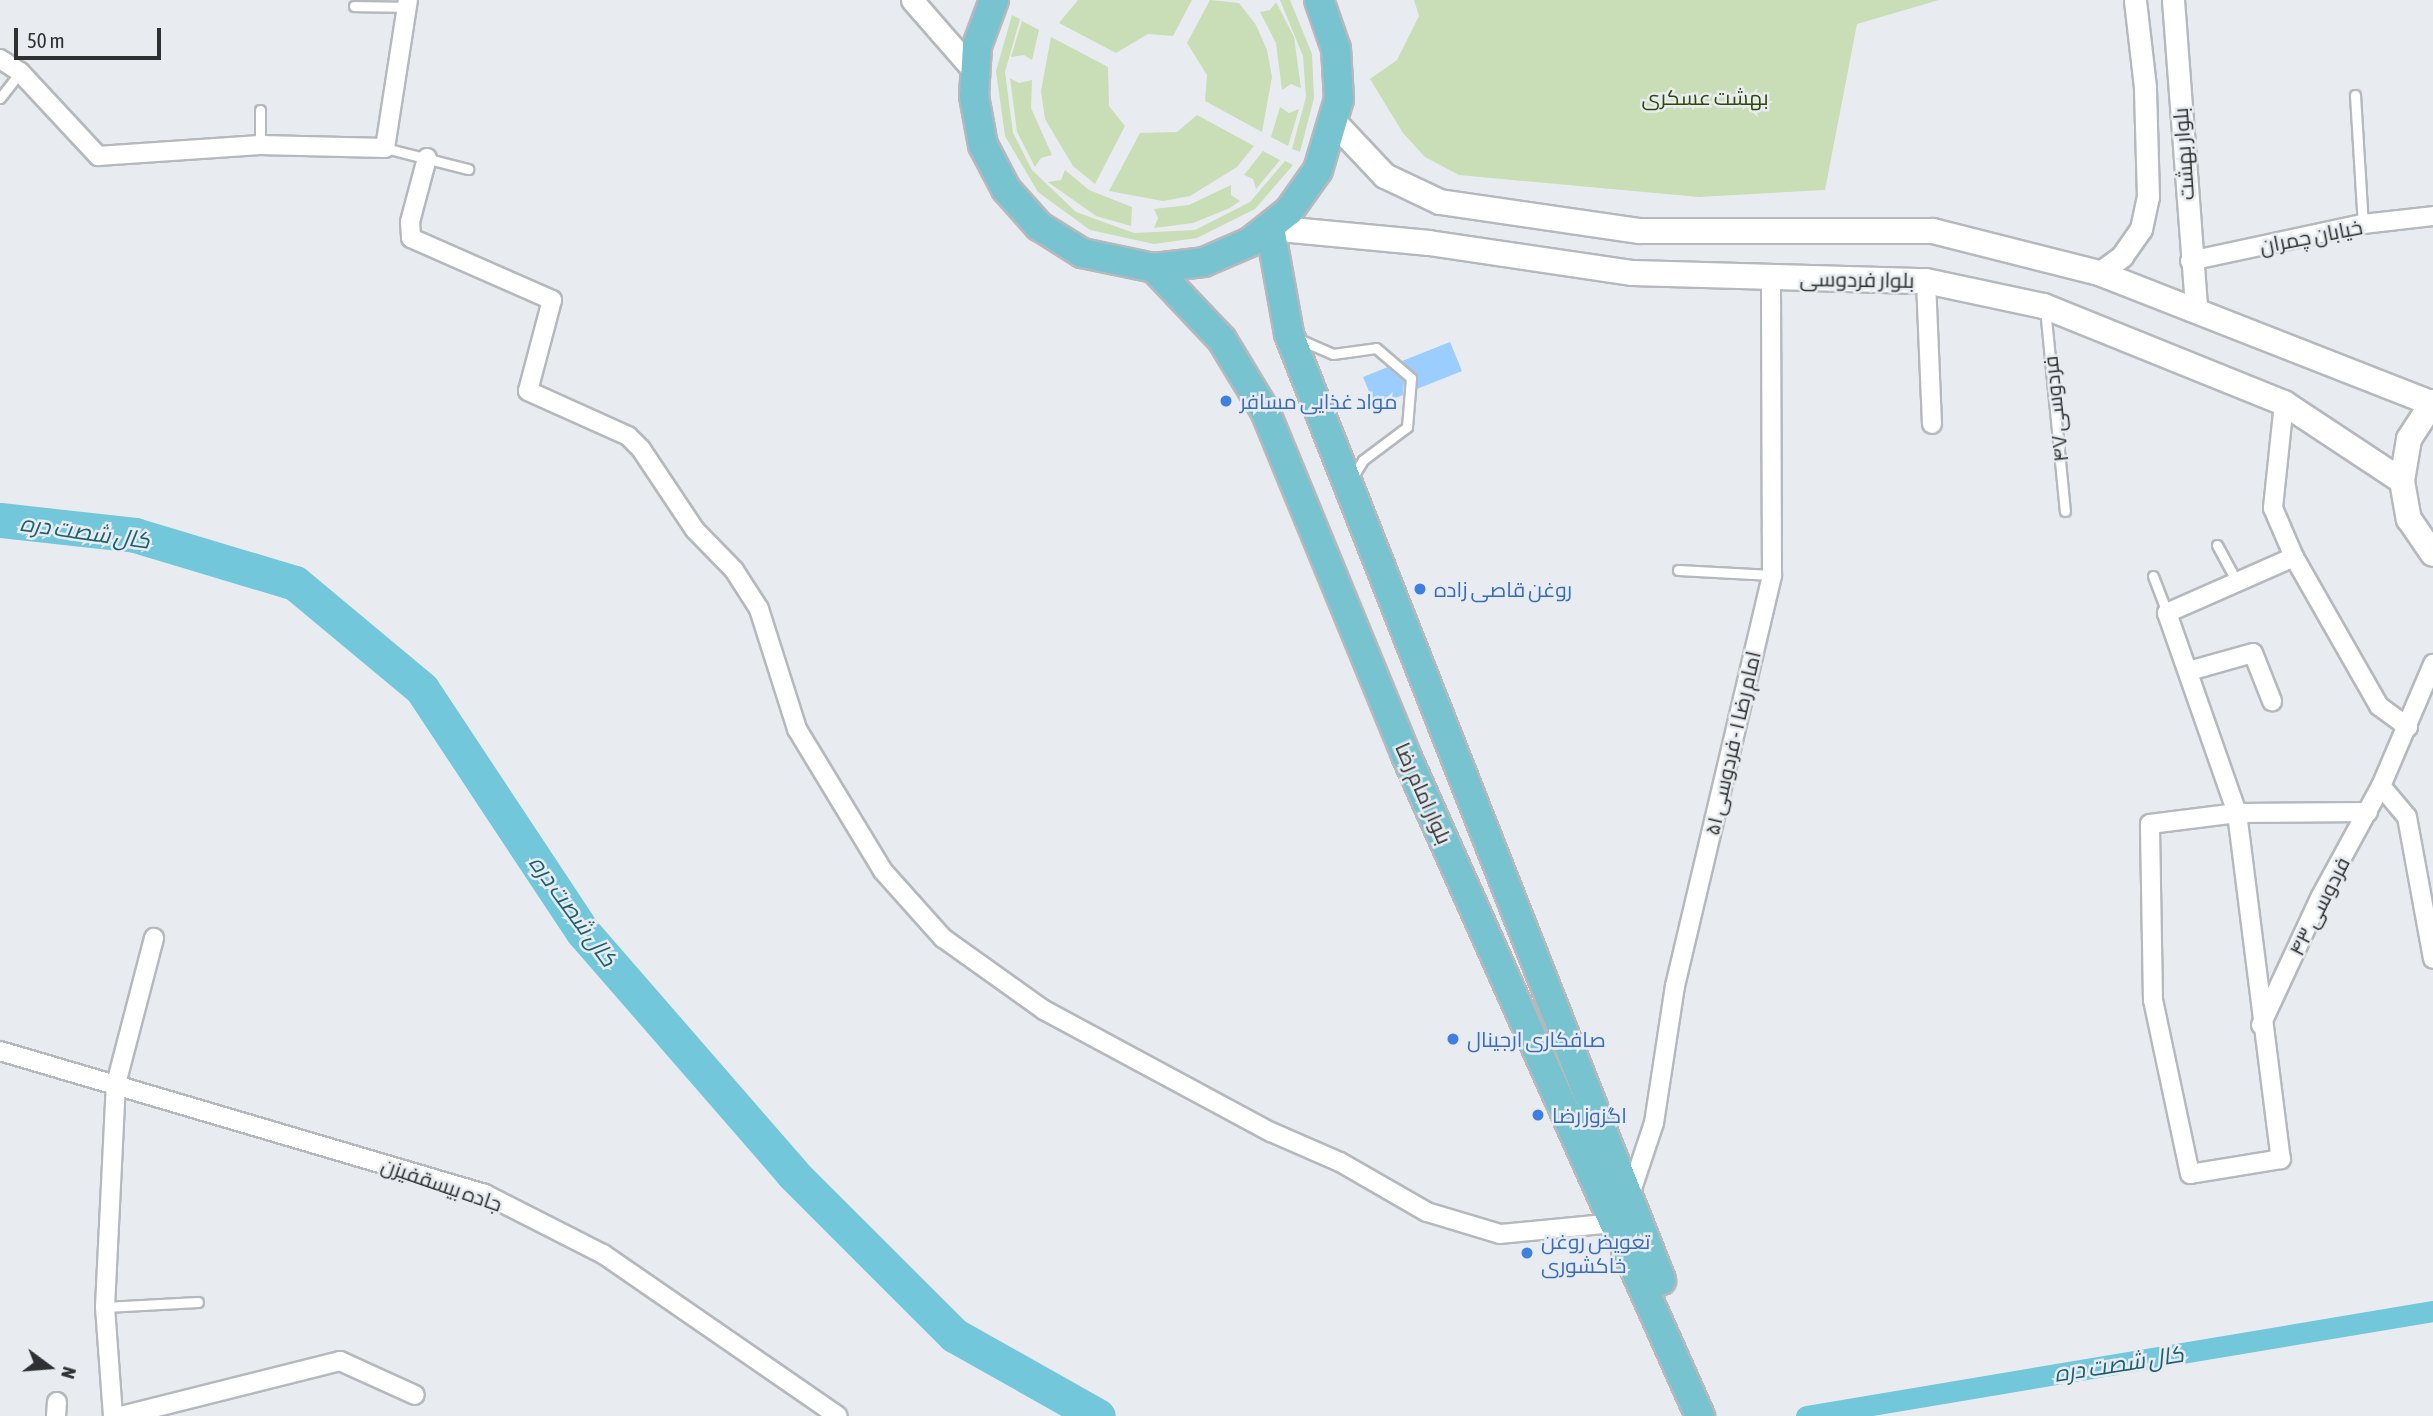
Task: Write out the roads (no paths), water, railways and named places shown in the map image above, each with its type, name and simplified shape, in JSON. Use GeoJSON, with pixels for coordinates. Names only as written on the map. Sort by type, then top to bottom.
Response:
{"type":"FeatureCollection","features":[{"type":"Feature","properties":{"kind":"main road"},"geometry":{"type":"LineString","coordinates":[[994,0],[974,71],[976,121],[983,145],[1021,209],[1082,253],[1154,268],[1204,262],[1270,228],[1311,181],[1335,123],[1336,49],[1319,0]]}},
{"type":"Feature","properties":{"kind":"main road"},"geometry":{"type":"LineString","coordinates":[[1335,123],[1385,176],[1440,202],[1640,231],[1933,231],[2099,273],[2196,308],[2327,366],[2432,403],[2409,439],[2402,481],[2409,519],[2433,554]]}},
{"type":"Feature","properties":{"kind":"main road","name":"بلوار امام رضا"},"geometry":{"type":"LineString","coordinates":[[1270,228],[1289,334],[1445,736],[1621,1212]]}},
{"type":"Feature","properties":{"kind":"main road","name":"بلوار فردوسی"},"geometry":{"type":"LineString","coordinates":[[1270,228],[1429,243],[1633,273],[1926,281],[2044,306],[2284,403],[2402,481]]}},
{"type":"Feature","properties":{"kind":"main road","name":"بلوار امام رضا"},"geometry":{"type":"LineString","coordinates":[[1154,268],[1222,340],[1265,411],[1405,753],[1621,1212],[1674,1332]]}},
{"type":"Feature","properties":{"kind":"main road"},"geometry":{"type":"LineString","coordinates":[[1405,753],[1445,736]]}},
{"type":"Feature","properties":{"kind":"main road"},"geometry":{"type":"LineString","coordinates":[[1674,1332],[1700,1416]]}},
{"type":"Feature","properties":{"kind":"main road"},"geometry":{"type":"LineString","coordinates":[[1674,1332],[1717,1416]]}},
{"type":"Feature","properties":{"kind":"street"},"geometry":{"type":"LineString","coordinates":[[912,0],[974,71]]}},
{"type":"Feature","properties":{"kind":"street","name":"بلوار بهشت"},"geometry":{"type":"LineString","coordinates":[[2099,273],[2122,256],[2141,229],[2147,197],[2145,87],[2135,0]]}},
{"type":"Feature","properties":{"kind":"street","name":"بلوار بهشت"},"geometry":{"type":"LineString","coordinates":[[2173,0],[2190,261],[2196,308]]}},
{"type":"Feature","properties":{"kind":"street"},"geometry":{"type":"LineString","coordinates":[[0,59],[20,72],[98,156],[260,145],[384,148],[407,3]]}},
{"type":"Feature","properties":{"kind":"street"},"geometry":{"type":"LineString","coordinates":[[427,158],[410,222],[411,238],[552,300],[528,391],[628,436],[641,449],[695,530],[734,570],[760,608],[797,729],[883,871],[943,937],[1044,1010],[1271,1132],[1340,1161],[1427,1212],[1500,1234],[1621,1212]]}},
{"type":"Feature","properties":{"kind":"street","name":"خیابان چمران"},"geometry":{"type":"LineString","coordinates":[[2190,261],[2363,224],[2433,216]]}},
{"type":"Feature","properties":{"kind":"street","name":"امام رضا ۱ - فردوسی ۵۱"},"geometry":{"type":"LineString","coordinates":[[1621,1212],[1654,1123],[1675,986],[1772,575],[1771,277]]}},
{"type":"Feature","properties":{"kind":"street"},"geometry":{"type":"LineString","coordinates":[[1926,281],[1932,424]]}},
{"type":"Feature","properties":{"kind":"street"},"geometry":{"type":"LineString","coordinates":[[2284,403],[2273,508],[2294,557],[2379,706],[2408,727]]}},
{"type":"Feature","properties":{"kind":"street"},"geometry":{"type":"LineString","coordinates":[[2294,557],[2167,613],[2237,813],[2261,1025],[2281,1159],[2190,1174],[2153,1000],[2150,824],[2237,813],[2368,811]]}},
{"type":"Feature","properties":{"kind":"street"},"geometry":{"type":"LineString","coordinates":[[2189,671],[2253,653],[2272,701]]}},
{"type":"Feature","properties":{"kind":"street","name":"فردوسی ۴۳"},"geometry":{"type":"LineString","coordinates":[[2261,1025],[2321,896],[2381,786],[2433,664]]}},
{"type":"Feature","properties":{"kind":"street"},"geometry":{"type":"LineString","coordinates":[[2381,786],[2407,817],[2433,959]]}},
{"type":"Feature","properties":{"kind":"street"},"geometry":{"type":"LineString","coordinates":[[113,1416],[105,1307],[116,1084],[154,938]]}},
{"type":"Feature","properties":{"kind":"street","name":"جاده بیسقفیزن"},"geometry":{"type":"LineString","coordinates":[[0,1051],[485,1194],[603,1254],[838,1416]]}},
{"type":"Feature","properties":{"kind":"street"},"geometry":{"type":"LineString","coordinates":[[121,1416],[341,1361],[415,1395]]}},
{"type":"Feature","properties":{"kind":"lane"},"geometry":{"type":"LineString","coordinates":[[354,6],[407,3]]}},
{"type":"Feature","properties":{"kind":"lane"},"geometry":{"type":"LineString","coordinates":[[0,98],[20,72]]}},
{"type":"Feature","properties":{"kind":"lane"},"geometry":{"type":"LineString","coordinates":[[2355,95],[2363,224]]}},
{"type":"Feature","properties":{"kind":"lane"},"geometry":{"type":"LineString","coordinates":[[260,110],[260,145]]}},
{"type":"Feature","properties":{"kind":"lane"},"geometry":{"type":"LineString","coordinates":[[384,148],[468,169]]}},
{"type":"Feature","properties":{"kind":"lane","name":"فردوسی ۴۷"},"geometry":{"type":"LineString","coordinates":[[2044,306],[2065,512]]}},
{"type":"Feature","properties":{"kind":"lane"},"geometry":{"type":"LineString","coordinates":[[1289,334],[1333,354],[1376,348],[1411,378],[1407,427],[1363,460],[1347,485]]}},
{"type":"Feature","properties":{"kind":"lane"},"geometry":{"type":"LineString","coordinates":[[2217,545],[2237,582]]}},
{"type":"Feature","properties":{"kind":"lane"},"geometry":{"type":"LineString","coordinates":[[1678,570],[1772,575]]}},
{"type":"Feature","properties":{"kind":"lane"},"geometry":{"type":"LineString","coordinates":[[2154,576],[2167,613]]}},
{"type":"Feature","properties":{"kind":"lane"},"geometry":{"type":"LineString","coordinates":[[105,1307],[198,1302]]}},
{"type":"Feature","properties":{"kind":"waterway","name":"کال شصت دره"},"geometry":{"type":"LineString","coordinates":[[0,520],[135,535],[295,583],[422,689],[583,932],[793,1174],[954,1335],[1098,1416]]}},
{"type":"Feature","properties":{"kind":"waterway","name":"کال شصت دره"},"geometry":{"type":"LineString","coordinates":[[1806,1416],[2433,1311]]}},
{"type":"Feature","properties":{"kind":"place","name":"مواد غذایی مسافر"},"geometry":{"type":"Point","coordinates":[1226,401]}},
{"type":"Feature","properties":{"kind":"place","name":"روغن قاصی زاده"},"geometry":{"type":"Point","coordinates":[1420,589]}},
{"type":"Feature","properties":{"kind":"place","name":"صافکاری ارجینال"},"geometry":{"type":"Point","coordinates":[1453,1039]}},
{"type":"Feature","properties":{"kind":"place","name":"اگزوز رضا"},"geometry":{"type":"Point","coordinates":[1538,1115]}},
{"type":"Feature","properties":{"kind":"place","name":"تعویض روغن خاکشوری"},"geometry":{"type":"Point","coordinates":[1527,1253]}},
{"type":"Feature","properties":{"kind":"park label","name":"بهشت عسکری"},"geometry":{"type":"Point","coordinates":[1705,97]}}]}
